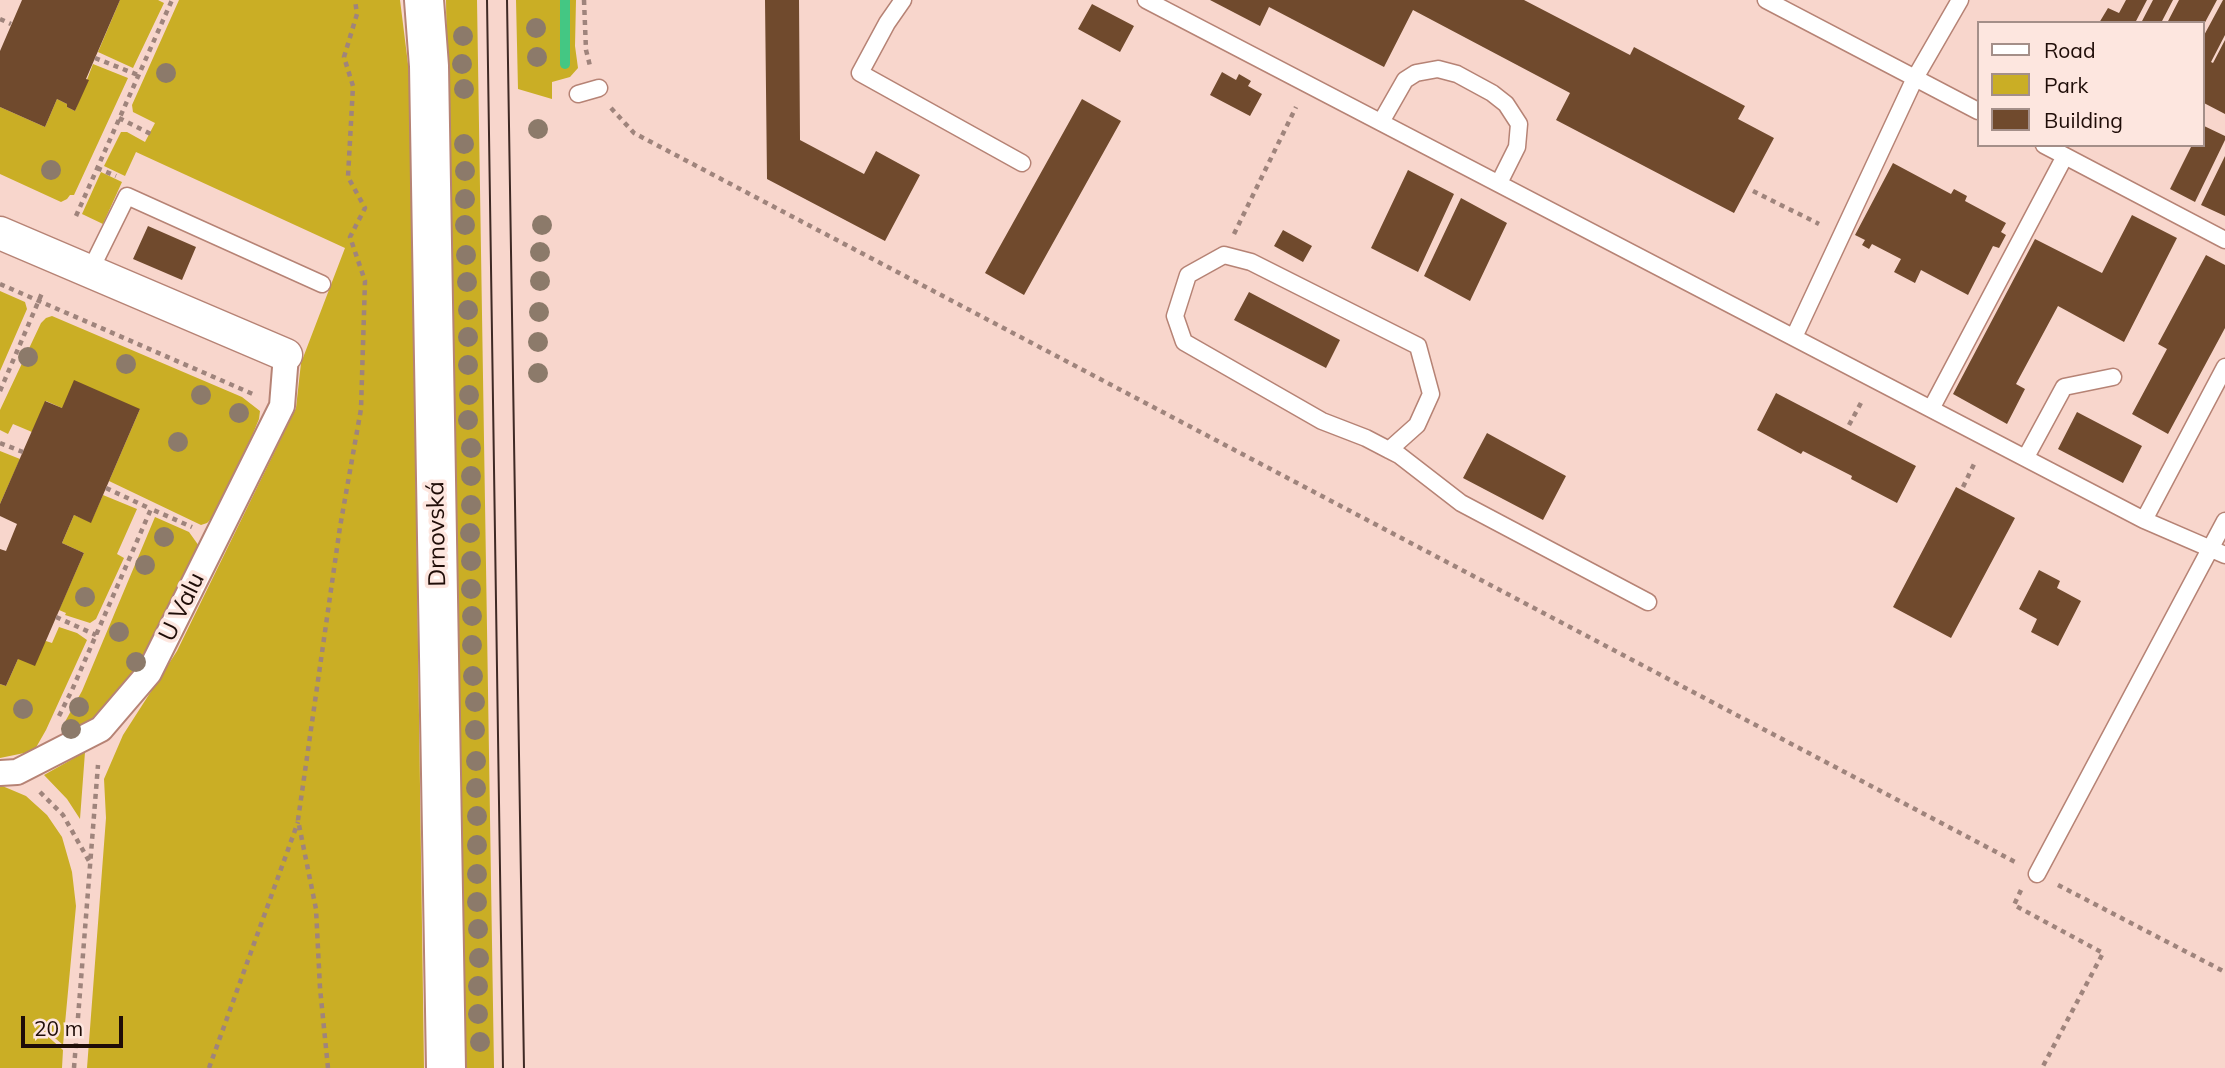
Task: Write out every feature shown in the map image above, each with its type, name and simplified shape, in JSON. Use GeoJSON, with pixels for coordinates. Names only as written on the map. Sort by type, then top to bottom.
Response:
{"type":"FeatureCollection","features":[{"type":"Feature","properties":{"kind":"main road","name":"Drnovská"},"geometry":{"type":"LineString","coordinates":[[424,0],[429,66],[446,1068]]}},
{"type":"Feature","properties":{"kind":"street","name":"U Valu"},"geometry":{"type":"LineString","coordinates":[[0,233],[286,355],[282,406],[149,673],[101,729]]}},
{"type":"Feature","properties":{"kind":"street"},"geometry":{"type":"LineString","coordinates":[[17,769],[101,729]]}},
{"type":"Feature","properties":{"kind":"lane"},"geometry":{"type":"LineString","coordinates":[[903,0],[887,23],[860,73],[1022,163]]}},
{"type":"Feature","properties":{"kind":"lane"},"geometry":{"type":"LineString","coordinates":[[1146,0],[2144,520],[2217,552]]}},
{"type":"Feature","properties":{"kind":"lane"},"geometry":{"type":"LineString","coordinates":[[1766,0],[1976,110]]}},
{"type":"Feature","properties":{"kind":"lane"},"geometry":{"type":"LineString","coordinates":[[1794,337],[1915,78],[1960,0]]}},
{"type":"Feature","properties":{"kind":"lane"},"geometry":{"type":"LineString","coordinates":[[1381,122],[1405,80],[1416,73],[1438,69],[1457,74],[1507,104],[1519,124],[1517,147],[1499,183]]}},
{"type":"Feature","properties":{"kind":"lane"},"geometry":{"type":"LineString","coordinates":[[578,94],[599,88]]}},
{"type":"Feature","properties":{"kind":"lane"},"geometry":{"type":"LineString","coordinates":[[2048,147],[2225,240]]}},
{"type":"Feature","properties":{"kind":"lane"},"geometry":{"type":"LineString","coordinates":[[1931,409],[2065,156]]}},
{"type":"Feature","properties":{"kind":"lane"},"geometry":{"type":"LineString","coordinates":[[90,271],[127,196],[322,284]]}},
{"type":"Feature","properties":{"kind":"lane"},"geometry":{"type":"LineString","coordinates":[[1389,450],[1417,425],[1431,394],[1418,346],[1251,262],[1224,255],[1188,275],[1175,316],[1184,342],[1322,422],[1366,438],[1389,450],[1399,455],[1461,503],[1648,602]]}},
{"type":"Feature","properties":{"kind":"lane"},"geometry":{"type":"LineString","coordinates":[[2144,520],[2225,368]]}},
{"type":"Feature","properties":{"kind":"lane"},"geometry":{"type":"LineString","coordinates":[[2025,457],[2064,387],[2113,377]]}},
{"type":"Feature","properties":{"kind":"lane"},"geometry":{"type":"LineString","coordinates":[[2034,872],[2217,552],[2225,521]]}},
{"type":"Feature","properties":{"kind":"path"},"geometry":{"type":"LineString","coordinates":[[76,216],[172,0]]}},
{"type":"Feature","properties":{"kind":"path"},"geometry":{"type":"LineString","coordinates":[[209,1068],[298,820],[340,527],[361,409],[365,281],[350,237],[365,208],[348,177],[354,86],[344,57],[357,14],[355,0]]}},
{"type":"Feature","properties":{"kind":"path"},"geometry":{"type":"LineString","coordinates":[[584,0],[586,50],[593,74],[617,116],[634,133],[2225,972]]}},
{"type":"Feature","properties":{"kind":"path"},"geometry":{"type":"LineString","coordinates":[[0,19],[10,24]]}},
{"type":"Feature","properties":{"kind":"path"},"geometry":{"type":"LineString","coordinates":[[95,58],[138,75]]}},
{"type":"Feature","properties":{"kind":"path"},"geometry":{"type":"LineString","coordinates":[[1224,255],[1308,84]]}},
{"type":"Feature","properties":{"kind":"path"},"geometry":{"type":"LineString","coordinates":[[119,118],[153,135]]}},
{"type":"Feature","properties":{"kind":"path"},"geometry":{"type":"LineString","coordinates":[[97,167],[123,179]]}},
{"type":"Feature","properties":{"kind":"path"},"geometry":{"type":"LineString","coordinates":[[1753,191],[1842,236]]}},
{"type":"Feature","properties":{"kind":"path"},"geometry":{"type":"LineString","coordinates":[[0,284],[282,406]]}},
{"type":"Feature","properties":{"kind":"path"},"geometry":{"type":"LineString","coordinates":[[0,391],[42,293]]}},
{"type":"Feature","properties":{"kind":"path"},"geometry":{"type":"LineString","coordinates":[[0,443],[23,452]]}},
{"type":"Feature","properties":{"kind":"path"},"geometry":{"type":"LineString","coordinates":[[106,488],[216,538]]}},
{"type":"Feature","properties":{"kind":"path"},"geometry":{"type":"LineString","coordinates":[[89,862],[63,815],[17,769],[72,690],[151,509]]}},
{"type":"Feature","properties":{"kind":"path"},"geometry":{"type":"LineString","coordinates":[[56,617],[96,635]]}},
{"type":"Feature","properties":{"kind":"path"},"geometry":{"type":"LineString","coordinates":[[74,1068],[101,729]]}},
{"type":"Feature","properties":{"kind":"path"},"geometry":{"type":"LineString","coordinates":[[298,820],[316,909],[328,1068]]}},
{"type":"Feature","properties":{"kind":"path"},"geometry":{"type":"LineString","coordinates":[[2034,872],[2014,905],[2103,953],[2042,1068]]}},
{"type":"Feature","properties":{"kind":"green space"},"geometry":{"type":"Polygon","coordinates":[[[120,0],[158,0],[164,3],[133,68],[98,52],[120,0]]]}},
{"type":"Feature","properties":{"kind":"green space"},"geometry":{"type":"Polygon","coordinates":[[[179,0],[400,0],[410,80],[424,1068],[87,1068],[106,818],[104,779],[123,735],[177,651],[296,408],[301,363],[345,248],[136,152],[125,176],[104,166],[121,132],[127,132],[145,142],[155,123],[133,112],[132,105],[179,0]]]}},
{"type":"Feature","properties":{"kind":"green space"},"geometry":{"type":"Polygon","coordinates":[[[446,0],[477,0],[494,1068],[464,1068],[446,0]]]}},
{"type":"Feature","properties":{"kind":"green space"},"geometry":{"type":"Polygon","coordinates":[[[516,0],[576,0],[575,46],[578,68],[570,77],[552,82],[552,99],[518,89],[516,0]]]}},
{"type":"Feature","properties":{"kind":"green space"},"geometry":{"type":"Polygon","coordinates":[[[93,64],[128,78],[74,195],[61,202],[0,174],[0,107],[45,127],[57,99],[75,111],[93,64]]]}},
{"type":"Feature","properties":{"kind":"green space"},"geometry":{"type":"Polygon","coordinates":[[[101,172],[122,182],[103,224],[82,214],[101,172]]]}},
{"type":"Feature","properties":{"kind":"green space"},"geometry":{"type":"Polygon","coordinates":[[[0,291],[25,302],[27,309],[0,371],[0,291]]]}},
{"type":"Feature","properties":{"kind":"green space"},"geometry":{"type":"Polygon","coordinates":[[[52,316],[242,397],[260,411],[252,436],[212,518],[207,523],[201,525],[109,481],[140,409],[62,408],[46,401],[32,432],[13,424],[8,434],[0,430],[0,410],[41,323],[52,316]]]}},
{"type":"Feature","properties":{"kind":"green space"},"geometry":{"type":"Polygon","coordinates":[[[0,451],[20,459],[0,504],[0,451]]]}},
{"type":"Feature","properties":{"kind":"green space"},"geometry":{"type":"Polygon","coordinates":[[[103,495],[137,509],[117,554],[124,558],[96,619],[90,623],[65,615],[66,613],[59,610],[84,553],[62,543],[74,515],[91,522],[103,495]]]}},
{"type":"Feature","properties":{"kind":"green space"},"geometry":{"type":"Polygon","coordinates":[[[155,517],[189,532],[199,546],[153,647],[126,686],[90,723],[77,732],[61,729],[82,691],[155,517]]]}},
{"type":"Feature","properties":{"kind":"green space"},"geometry":{"type":"Polygon","coordinates":[[[59,627],[77,633],[87,640],[34,751],[0,758],[0,684],[6,686],[18,659],[46,641],[52,643],[59,627]]]}},
{"type":"Feature","properties":{"kind":"green space"},"geometry":{"type":"Polygon","coordinates":[[[85,752],[80,819],[67,799],[44,775],[85,752]]]}},
{"type":"Feature","properties":{"kind":"green space"},"geometry":{"type":"Polygon","coordinates":[[[0,785],[26,796],[47,815],[62,837],[72,872],[76,906],[63,1045],[47,1031],[44,1033],[63,1050],[62,1068],[0,1068],[0,785]]]}},
{"type":"Feature","properties":{"kind":"building"},"geometry":{"type":"Polygon","coordinates":[[[22,0],[120,0],[75,111],[57,99],[45,127],[0,107],[0,51],[22,0]]]}},
{"type":"Feature","properties":{"kind":"building"},"geometry":{"type":"Polygon","coordinates":[[[765,0],[799,0],[800,140],[864,174],[876,151],[920,175],[885,241],[767,179],[765,0]]]}},
{"type":"Feature","properties":{"kind":"building"},"geometry":{"type":"Polygon","coordinates":[[[1210,0],[1524,0],[1630,55],[1634,47],[1745,106],[1738,119],[1774,138],[1734,213],[1556,120],[1570,93],[1413,10],[1384,67],[1269,7],[1260,26],[1210,0]]]}},
{"type":"Feature","properties":{"kind":"building"},"geometry":{"type":"Polygon","coordinates":[[[2126,0],[2147,0],[2136,21],[2100,21],[2108,8],[2119,13],[2126,0]]]}},
{"type":"Feature","properties":{"kind":"building"},"geometry":{"type":"Polygon","coordinates":[[[2153,0],[2173,0],[2162,21],[2142,21],[2153,0]]]}},
{"type":"Feature","properties":{"kind":"building"},"geometry":{"type":"Polygon","coordinates":[[[2179,0],[2217,0],[2204,24],[2204,21],[2168,21],[2179,0]]]}},
{"type":"Feature","properties":{"kind":"building"},"geometry":{"type":"Polygon","coordinates":[[[2225,0],[2225,35],[2211,62],[2213,63],[2225,40],[2225,114],[2204,103],[2204,35],[2225,0]]]}},
{"type":"Feature","properties":{"kind":"building"},"geometry":{"type":"Polygon","coordinates":[[[1092,4],[1134,26],[1120,52],[1078,29],[1092,4]]]}},
{"type":"Feature","properties":{"kind":"building"},"geometry":{"type":"Polygon","coordinates":[[[1222,72],[1236,80],[1239,74],[1251,81],[1248,86],[1262,94],[1250,116],[1210,95],[1222,72]]]}},
{"type":"Feature","properties":{"kind":"building"},"geometry":{"type":"Polygon","coordinates":[[[1082,99],[1121,121],[1024,295],[985,273],[1082,99]]]}},
{"type":"Feature","properties":{"kind":"building"},"geometry":{"type":"Polygon","coordinates":[[[2204,126],[2225,136],[2195,202],[2170,189],[2191,147],[2204,147],[2204,126]]]}},
{"type":"Feature","properties":{"kind":"building"},"geometry":{"type":"Polygon","coordinates":[[[2225,156],[2225,216],[2201,205],[2225,156]]]}},
{"type":"Feature","properties":{"kind":"building"},"geometry":{"type":"Polygon","coordinates":[[[1893,163],[1951,194],[1954,189],[1967,196],[1965,201],[2006,223],[2001,232],[2006,235],[1999,248],[1993,246],[1968,295],[1921,270],[1915,283],[1894,272],[1901,259],[1872,244],[1869,249],[1862,245],[1865,240],[1855,235],[1893,163]]]}},
{"type":"Feature","properties":{"kind":"building"},"geometry":{"type":"Polygon","coordinates":[[[1408,170],[1454,194],[1418,272],[1371,248],[1408,170]]]}},
{"type":"Feature","properties":{"kind":"building"},"geometry":{"type":"Polygon","coordinates":[[[1461,198],[1507,223],[1470,301],[1424,276],[1461,198]]]}},
{"type":"Feature","properties":{"kind":"building"},"geometry":{"type":"Polygon","coordinates":[[[2132,215],[2177,238],[2124,342],[2058,306],[2016,384],[2025,389],[2007,424],[1953,394],[2035,239],[2102,273],[2132,215]]]}},
{"type":"Feature","properties":{"kind":"building"},"geometry":{"type":"Polygon","coordinates":[[[148,226],[196,247],[182,280],[133,259],[148,226]]]}},
{"type":"Feature","properties":{"kind":"building"},"geometry":{"type":"Polygon","coordinates":[[[1283,230],[1312,246],[1303,262],[1274,246],[1283,230]]]}},
{"type":"Feature","properties":{"kind":"building"},"geometry":{"type":"Polygon","coordinates":[[[2206,255],[2225,265],[2225,328],[2168,434],[2132,414],[2167,349],[2158,344],[2206,255]]]}},
{"type":"Feature","properties":{"kind":"building"},"geometry":{"type":"Polygon","coordinates":[[[1249,292],[1340,340],[1326,368],[1234,320],[1249,292]]]}},
{"type":"Feature","properties":{"kind":"building"},"geometry":{"type":"Polygon","coordinates":[[[74,380],[140,409],[91,523],[74,515],[62,543],[84,553],[35,666],[18,659],[6,686],[0,684],[0,549],[6,551],[17,524],[0,516],[0,504],[45,401],[62,408],[74,380]]]}},
{"type":"Feature","properties":{"kind":"building"},"geometry":{"type":"Polygon","coordinates":[[[1776,393],[1916,466],[1897,503],[1851,479],[1852,476],[1803,451],[1801,454],[1757,430],[1776,393]]]}},
{"type":"Feature","properties":{"kind":"building"},"geometry":{"type":"Polygon","coordinates":[[[2077,412],[2142,446],[2123,483],[2058,449],[2077,412]]]}},
{"type":"Feature","properties":{"kind":"building"},"geometry":{"type":"Polygon","coordinates":[[[1487,433],[1566,476],[1543,520],[1463,478],[1487,433]]]}},
{"type":"Feature","properties":{"kind":"building"},"geometry":{"type":"Polygon","coordinates":[[[1956,487],[2015,518],[1951,638],[1893,607],[1956,487]]]}},
{"type":"Feature","properties":{"kind":"building"},"geometry":{"type":"Polygon","coordinates":[[[2039,570],[2060,581],[2057,588],[2081,601],[2058,646],[2031,632],[2037,619],[2019,609],[2039,570]]]}},
{"type":"Feature","properties":{"kind":"waterway"},"geometry":{"type":"LineString","coordinates":[[565,0],[565,64]]}},
{"type":"Feature","properties":{"kind":"tram line"},"geometry":{"type":"LineString","coordinates":[[487,0],[503,1068]]}},
{"type":"Feature","properties":{"kind":"tram line"},"geometry":{"type":"LineString","coordinates":[[507,0],[524,1068]]}}]}
